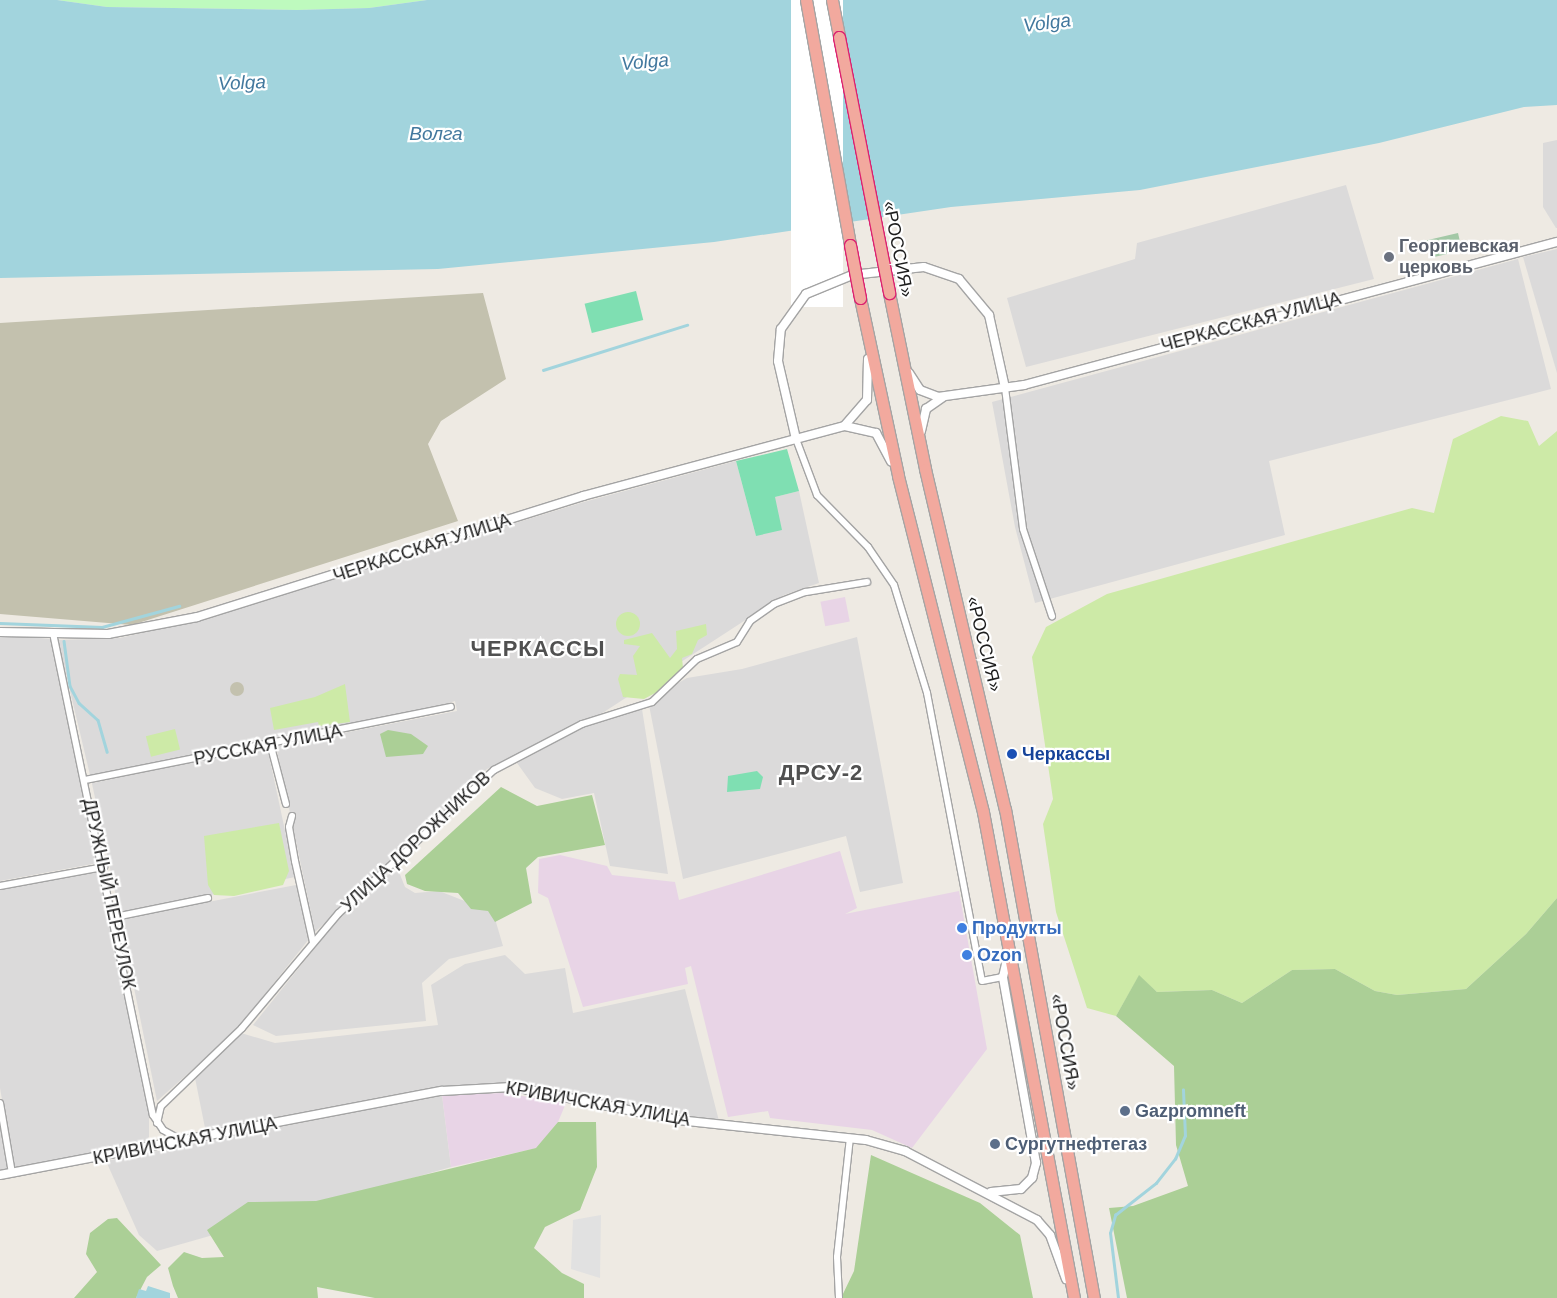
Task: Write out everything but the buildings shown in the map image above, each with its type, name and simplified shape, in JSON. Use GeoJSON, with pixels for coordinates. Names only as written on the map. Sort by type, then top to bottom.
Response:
{"type":"FeatureCollection","features":[{"type":"Feature","properties":{"kind":"highway"},"geometry":{"type":"LineString","coordinates":[[806,0],[864,320],[898,476],[983,812],[1073,1298]]}},
{"type":"Feature","properties":{"kind":"highway","name":"«РОССИЯ»"},"geometry":{"type":"LineString","coordinates":[[832,0],[925,469],[1005,809],[1094,1298]]}},
{"type":"Feature","properties":{"kind":"street","name":"ЧЕРКАССКАЯ УЛИЦА"},"geometry":{"type":"LineString","coordinates":[[894,316],[913,383],[928,395],[945,397],[1005,388],[1557,242]]}},
{"type":"Feature","properties":{"kind":"street"},"geometry":{"type":"LineString","coordinates":[[1003,977],[982,981],[927,693],[894,586],[868,547],[817,495],[796,439],[778,361],[781,329],[806,294],[852,276],[924,267],[959,279],[989,315],[1005,388],[1023,529],[1052,616]]}},
{"type":"Feature","properties":{"kind":"street","name":"ЧЕРКАССКАЯ УЛИЦА"},"geometry":{"type":"LineString","coordinates":[[838,428],[860,412],[870,391],[864,320]]}},
{"type":"Feature","properties":{"kind":"street","name":"ЧЕРКАССКАЯ УЛИЦА"},"geometry":{"type":"LineString","coordinates":[[925,469],[921,420],[928,406],[945,397]]}},
{"type":"Feature","properties":{"kind":"street","name":"ЧЕРКАССКАЯ УЛИЦА"},"geometry":{"type":"LineString","coordinates":[[0,632],[127,632],[197,617],[583,496],[838,428],[858,426],[876,433],[898,476]]}},
{"type":"Feature","properties":{"kind":"street","name":"УЛИЦА ДОРОЖНИКОВ"},"geometry":{"type":"LineString","coordinates":[[158,1123],[161,1106],[242,1028],[313,942],[494,770],[582,724],[652,702],[698,659],[737,642],[750,621],[774,604],[806,592],[867,582]]}},
{"type":"Feature","properties":{"kind":"street","name":"ДРУЖНЫЙ ПЕРЕУЛОК"},"geometry":{"type":"LineString","coordinates":[[53,633],[158,1123]]}},
{"type":"Feature","properties":{"kind":"street","name":"РУССКАЯ УЛИЦА"},"geometry":{"type":"LineString","coordinates":[[85,780],[451,707]]}},
{"type":"Feature","properties":{"kind":"street"},"geometry":{"type":"LineString","coordinates":[[270,744],[286,804]]}},
{"type":"Feature","properties":{"kind":"street"},"geometry":{"type":"LineString","coordinates":[[292,816],[294,861],[313,942]]}},
{"type":"Feature","properties":{"kind":"street"},"geometry":{"type":"LineString","coordinates":[[0,886],[104,867]]}},
{"type":"Feature","properties":{"kind":"street"},"geometry":{"type":"LineString","coordinates":[[115,917],[208,898]]}},
{"type":"Feature","properties":{"kind":"street"},"geometry":{"type":"LineString","coordinates":[[981,1190],[1003,1194],[1018,1191],[1030,1181],[1036,1166],[1003,977],[1009,955]]}},
{"type":"Feature","properties":{"kind":"street","name":"КРИВИЧСКАЯ УЛИЦА"},"geometry":{"type":"LineString","coordinates":[[0,1175],[442,1091],[495,1086],[533,1089],[678,1120],[850,1138],[905,1151],[981,1190],[1045,1227],[1073,1298]]}},
{"type":"Feature","properties":{"kind":"street"},"geometry":{"type":"LineString","coordinates":[[0,1102],[12,1173]]}},
{"type":"Feature","properties":{"kind":"street"},"geometry":{"type":"LineString","coordinates":[[158,1123],[182,1141]]}},
{"type":"Feature","properties":{"kind":"street"},"geometry":{"type":"LineString","coordinates":[[839,1298],[837,1257],[850,1138]]}},
{"type":"Feature","properties":{"kind":"shaded area"},"geometry":{"type":"Polygon","coordinates":[[[1557,140],[1556,228],[1543,207],[1543,143],[1557,140]]]}},
{"type":"Feature","properties":{"kind":"shaded area"},"geometry":{"type":"Polygon","coordinates":[[[1346,185],[1374,279],[1026,367],[1007,298],[1135,259],[1137,243],[1346,185]]]}},
{"type":"Feature","properties":{"kind":"shaded area"},"geometry":{"type":"Polygon","coordinates":[[[1557,249],[1557,373],[1523,257],[1557,249]]]}},
{"type":"Feature","properties":{"kind":"shaded area"},"geometry":{"type":"Polygon","coordinates":[[[1518,259],[1551,389],[1269,461],[1285,535],[1035,603],[1015,527],[992,402],[1518,259]]]}},
{"type":"Feature","properties":{"kind":"shaded area"},"geometry":{"type":"Polygon","coordinates":[[[483,293],[506,379],[441,421],[428,444],[458,521],[132,625],[0,614],[0,323],[483,293]]]}},
{"type":"Feature","properties":{"kind":"shaded area"},"geometry":{"type":"Polygon","coordinates":[[[736,461],[756,536],[775,497],[799,491],[819,583],[784,595],[604,712],[487,769],[315,932],[276,746],[457,711],[455,701],[398,719],[90,775],[58,640],[120,638],[206,618],[584,502],[736,461]]]}},
{"type":"Feature","properties":{"kind":"shaded area"},"geometry":{"type":"Polygon","coordinates":[[[845,597],[850,622],[825,626],[820,602],[845,597]]]}},
{"type":"Feature","properties":{"kind":"shaded area"},"geometry":{"type":"Polygon","coordinates":[[[0,635],[53,639],[98,863],[0,881],[0,635]]]}},
{"type":"Feature","properties":{"kind":"shaded area"},"geometry":{"type":"Polygon","coordinates":[[[857,637],[903,883],[860,892],[846,836],[683,879],[648,700],[687,678],[742,669],[857,637]]]}},
{"type":"Feature","properties":{"kind":"shaded area"},"geometry":{"type":"Polygon","coordinates":[[[234,682],[240,682],[244,689],[240,696],[234,696],[230,692],[230,686],[234,682]]]}},
{"type":"Feature","properties":{"kind":"shaded area"},"geometry":{"type":"Polygon","coordinates":[[[642,709],[668,874],[610,866],[594,793],[562,799],[535,788],[517,763],[591,723],[642,709]]]}},
{"type":"Feature","properties":{"kind":"shaded area"},"geometry":{"type":"Polygon","coordinates":[[[267,746],[295,877],[120,914],[92,783],[267,746]]]}},
{"type":"Feature","properties":{"kind":"shaded area"},"geometry":{"type":"Polygon","coordinates":[[[840,851],[857,908],[845,914],[959,891],[987,1049],[912,1148],[872,1130],[770,1118],[768,1111],[728,1117],[691,966],[685,968],[688,984],[583,1007],[548,898],[538,893],[539,859],[560,855],[607,866],[612,875],[675,882],[679,900],[840,851]]]}},
{"type":"Feature","properties":{"kind":"shaded area"},"geometry":{"type":"Polygon","coordinates":[[[397,867],[405,887],[415,893],[439,891],[493,912],[503,946],[449,959],[422,983],[426,1021],[276,1036],[253,1025],[339,918],[397,867]]]}},
{"type":"Feature","properties":{"kind":"shaded area"},"geometry":{"type":"Polygon","coordinates":[[[100,870],[149,1114],[149,1137],[142,1145],[14,1169],[0,1088],[0,889],[100,870]]]}},
{"type":"Feature","properties":{"kind":"shaded area"},"geometry":{"type":"Polygon","coordinates":[[[296,885],[309,939],[234,1033],[157,1101],[120,919],[296,885]]]}},
{"type":"Feature","properties":{"kind":"shaded area"},"geometry":{"type":"Polygon","coordinates":[[[505,955],[525,974],[565,968],[573,1013],[685,989],[719,1121],[507,1083],[435,1089],[206,1133],[195,1078],[241,1033],[275,1043],[438,1025],[431,985],[465,964],[505,955]]]}},
{"type":"Feature","properties":{"kind":"shaded area"},"geometry":{"type":"Polygon","coordinates":[[[503,1093],[566,1103],[558,1122],[537,1148],[451,1167],[442,1095],[503,1093]]]}},
{"type":"Feature","properties":{"kind":"shaded area"},"geometry":{"type":"Polygon","coordinates":[[[442,1095],[451,1167],[157,1251],[139,1235],[106,1161],[442,1095]]]}},
{"type":"Feature","properties":{"kind":"shaded area"},"geometry":{"type":"Polygon","coordinates":[[[0,1121],[9,1169],[0,1171],[0,1121]]]}},
{"type":"Feature","properties":{"kind":"shaded area"},"geometry":{"type":"Polygon","coordinates":[[[601,1215],[600,1278],[571,1269],[573,1220],[601,1215]]]}},
{"type":"Feature","properties":{"kind":"green space"},"geometry":{"type":"Polygon","coordinates":[[[57,0],[427,0],[369,8],[297,10],[107,7],[57,0]]]}},
{"type":"Feature","properties":{"kind":"green space"},"geometry":{"type":"Polygon","coordinates":[[[1458,233],[1462,251],[1431,258],[1427,240],[1458,233]]]}},
{"type":"Feature","properties":{"kind":"green space"},"geometry":{"type":"Polygon","coordinates":[[[636,291],[643,320],[592,333],[585,304],[636,291]]]}},
{"type":"Feature","properties":{"kind":"green space"},"geometry":{"type":"Polygon","coordinates":[[[1501,416],[1528,421],[1539,446],[1557,431],[1557,898],[1526,934],[1466,989],[1397,995],[1375,991],[1335,969],[1292,970],[1242,1003],[1212,990],[1157,992],[1139,976],[1116,1016],[1087,1008],[1056,912],[1043,824],[1053,799],[1032,657],[1046,627],[1107,594],[1412,508],[1434,513],[1453,439],[1501,416]]]}},
{"type":"Feature","properties":{"kind":"green space"},"geometry":{"type":"Polygon","coordinates":[[[787,449],[799,491],[775,497],[782,530],[756,536],[736,461],[787,449]]]}},
{"type":"Feature","properties":{"kind":"green space"},"geometry":{"type":"Polygon","coordinates":[[[628,612],[637,615],[640,624],[637,633],[628,636],[619,633],[616,624],[619,615],[628,612]]]}},
{"type":"Feature","properties":{"kind":"green space"},"geometry":{"type":"Polygon","coordinates":[[[706,624],[707,635],[698,640],[692,654],[682,658],[683,668],[657,692],[644,699],[623,697],[618,679],[620,674],[637,675],[633,656],[640,646],[624,644],[624,640],[652,633],[670,658],[677,649],[676,631],[706,624]]]}},
{"type":"Feature","properties":{"kind":"green space"},"geometry":{"type":"Polygon","coordinates":[[[345,684],[350,722],[319,726],[318,722],[274,730],[270,708],[315,697],[345,684]]]}},
{"type":"Feature","properties":{"kind":"green space"},"geometry":{"type":"Polygon","coordinates":[[[175,729],[180,749],[151,757],[146,736],[175,729]]]}},
{"type":"Feature","properties":{"kind":"green space"},"geometry":{"type":"Polygon","coordinates":[[[388,730],[411,734],[428,746],[423,754],[386,757],[380,734],[388,730]]]}},
{"type":"Feature","properties":{"kind":"green space"},"geometry":{"type":"Polygon","coordinates":[[[757,771],[763,777],[760,789],[727,792],[728,776],[757,771]]]}},
{"type":"Feature","properties":{"kind":"green space"},"geometry":{"type":"Polygon","coordinates":[[[501,787],[537,806],[592,795],[605,845],[538,857],[526,868],[532,903],[495,922],[488,911],[471,909],[458,893],[425,891],[407,884],[405,875],[501,787]]]}},
{"type":"Feature","properties":{"kind":"green space"},"geometry":{"type":"Polygon","coordinates":[[[279,823],[289,871],[283,885],[234,896],[214,895],[208,885],[204,836],[279,823]]]}},
{"type":"Feature","properties":{"kind":"green space"},"geometry":{"type":"Polygon","coordinates":[[[1557,898],[1557,1298],[1127,1298],[1109,1208],[1133,1206],[1188,1186],[1176,1145],[1174,1066],[1116,1016],[1139,975],[1157,992],[1212,990],[1242,1003],[1292,970],[1335,969],[1375,991],[1397,995],[1466,989],[1526,934],[1557,898]]]}},
{"type":"Feature","properties":{"kind":"green space"},"geometry":{"type":"Polygon","coordinates":[[[558,1122],[596,1122],[597,1167],[580,1210],[545,1227],[534,1248],[562,1273],[584,1284],[584,1298],[375,1298],[317,1287],[318,1298],[178,1298],[168,1268],[184,1252],[202,1258],[224,1257],[207,1230],[248,1202],[316,1201],[536,1148],[558,1122]]]}},
{"type":"Feature","properties":{"kind":"green space"},"geometry":{"type":"Polygon","coordinates":[[[871,1155],[980,1203],[1020,1235],[1033,1298],[841,1298],[854,1271],[871,1155]]]}},
{"type":"Feature","properties":{"kind":"green space"},"geometry":{"type":"Polygon","coordinates":[[[117,1218],[161,1265],[147,1277],[136,1298],[74,1298],[97,1272],[86,1254],[90,1233],[108,1219],[117,1218]]]}},
{"type":"Feature","properties":{"kind":"water","name":"Волга"},"geometry":{"type":"Polygon","coordinates":[[[0,0],[57,0],[107,7],[297,10],[369,8],[427,0],[1557,0],[1557,105],[1524,107],[1379,143],[1140,190],[951,207],[714,242],[438,269],[0,278],[0,0]]]}},
{"type":"Feature","properties":{"kind":"water"},"geometry":{"type":"Polygon","coordinates":[[[148,1286],[170,1293],[170,1298],[136,1298],[139,1289],[146,1291],[148,1286]]]}},
{"type":"Feature","properties":{"kind":"pier"},"geometry":{"type":"Polygon","coordinates":[[[791,0],[843,0],[843,307],[791,307],[791,0]]]}},
{"type":"Feature","properties":{"kind":"waterway"},"geometry":{"type":"LineString","coordinates":[[543,370],[687,325]]}},
{"type":"Feature","properties":{"kind":"waterway"},"geometry":{"type":"LineString","coordinates":[[0,623],[102,627],[179,606]]}},
{"type":"Feature","properties":{"kind":"waterway"},"geometry":{"type":"LineString","coordinates":[[64,641],[70,686],[79,703],[98,720],[107,752]]}},
{"type":"Feature","properties":{"kind":"waterway"},"geometry":{"type":"LineString","coordinates":[[1118,1298],[1110,1233],[1115,1215],[1156,1183],[1175,1159],[1185,1136],[1183,1090]]}},
{"type":"Feature","properties":{"kind":"place","name":"Георгиевская церковь"},"geometry":{"type":"Point","coordinates":[1389,257]}},
{"type":"Feature","properties":{"kind":"place","name":"Черкассы"},"geometry":{"type":"Point","coordinates":[1012,754]}},
{"type":"Feature","properties":{"kind":"place","name":"Продукты"},"geometry":{"type":"Point","coordinates":[962,928]}},
{"type":"Feature","properties":{"kind":"place","name":"Ozon"},"geometry":{"type":"Point","coordinates":[967,955]}},
{"type":"Feature","properties":{"kind":"place","name":"Gazpromneft"},"geometry":{"type":"Point","coordinates":[1125,1111]}},
{"type":"Feature","properties":{"kind":"place","name":"Сургутнефтегаз"},"geometry":{"type":"Point","coordinates":[995,1144]}},
{"type":"Feature","properties":{"kind":"district","name":"ЧЕРКАССЫ"},"geometry":{"type":"Point","coordinates":[538,649]}},
{"type":"Feature","properties":{"kind":"district","name":"ДРСУ-2"},"geometry":{"type":"Point","coordinates":[821,773]}},
{"type":"Feature","properties":{"kind":"water label","name":"Volga"},"geometry":{"type":"Point","coordinates":[1047,23]}},
{"type":"Feature","properties":{"kind":"water label","name":"Volga"},"geometry":{"type":"Point","coordinates":[645,62]}},
{"type":"Feature","properties":{"kind":"water label","name":"Volga"},"geometry":{"type":"Point","coordinates":[242,83]}}]}
